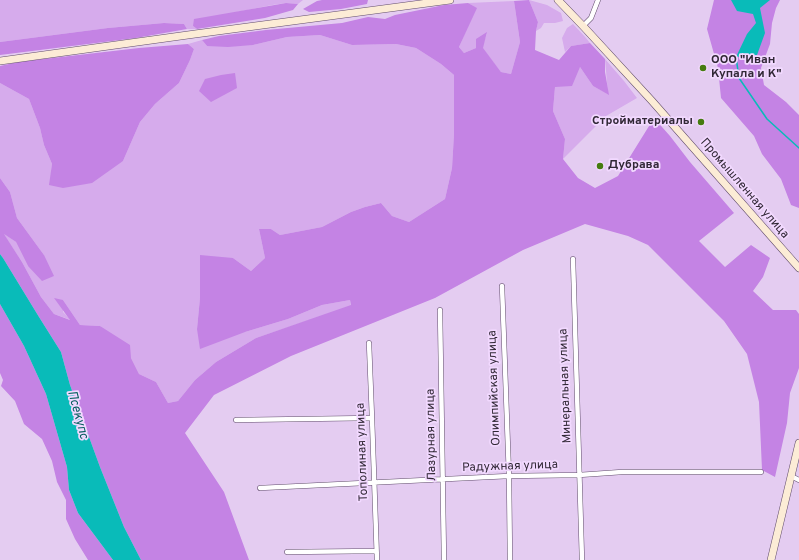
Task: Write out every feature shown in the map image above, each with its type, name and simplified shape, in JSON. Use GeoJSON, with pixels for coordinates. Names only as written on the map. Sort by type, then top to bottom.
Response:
{"type":"FeatureCollection","features":[{"type":"Feature","properties":{"kind":"main road"},"geometry":{"type":"LineString","coordinates":[[0,61],[450,0]]}},
{"type":"Feature","properties":{"kind":"main road","name":"Промышленная улица"},"geometry":{"type":"LineString","coordinates":[[558,0],[652,101],[799,268]]}},
{"type":"Feature","properties":{"kind":"main road"},"geometry":{"type":"LineString","coordinates":[[771,560],[799,443]]}},
{"type":"Feature","properties":{"kind":"street"},"geometry":{"type":"LineString","coordinates":[[583,26],[590,18],[598,0]]}},
{"type":"Feature","properties":{"kind":"street","name":"Минеральная улица"},"geometry":{"type":"LineString","coordinates":[[573,258],[582,560]]}},
{"type":"Feature","properties":{"kind":"street","name":"Олимпийская улица"},"geometry":{"type":"LineString","coordinates":[[502,286],[509,476],[510,560]]}},
{"type":"Feature","properties":{"kind":"street","name":"Лазурная улица"},"geometry":{"type":"LineString","coordinates":[[440,310],[444,560]]}},
{"type":"Feature","properties":{"kind":"street","name":"Тополиная улица"},"geometry":{"type":"LineString","coordinates":[[368,343],[377,560]]}},
{"type":"Feature","properties":{"kind":"street"},"geometry":{"type":"LineString","coordinates":[[236,420],[372,418]]}},
{"type":"Feature","properties":{"kind":"street","name":"Радужная улица"},"geometry":{"type":"LineString","coordinates":[[260,488],[622,472],[761,472]]}},
{"type":"Feature","properties":{"kind":"street"},"geometry":{"type":"LineString","coordinates":[[791,476],[799,480]]}},
{"type":"Feature","properties":{"kind":"street"},"geometry":{"type":"LineString","coordinates":[[287,552],[376,551]]}},
{"type":"Feature","properties":{"kind":"shaded area"},"geometry":{"type":"Polygon","coordinates":[[[0,0],[303,0],[298,4],[286,3],[227,14],[193,26],[197,29],[187,29],[184,24],[164,23],[108,28],[0,42],[0,0]]]}},
{"type":"Feature","properties":{"kind":"shaded area"},"geometry":{"type":"Polygon","coordinates":[[[368,0],[367,4],[341,9],[309,12],[303,9],[317,1],[368,0]]]}},
{"type":"Feature","properties":{"kind":"shaded area"},"geometry":{"type":"Polygon","coordinates":[[[529,0],[547,5],[561,13],[563,21],[544,23],[541,28],[536,31],[538,22],[529,0]]]}},
{"type":"Feature","properties":{"kind":"shaded area"},"geometry":{"type":"Polygon","coordinates":[[[529,0],[538,22],[535,50],[559,60],[571,46],[590,43],[605,59],[605,72],[609,95],[593,86],[580,67],[572,86],[555,87],[553,111],[565,139],[563,159],[578,178],[595,188],[618,176],[654,118],[734,213],[699,241],[725,267],[751,245],[770,258],[763,277],[753,291],[773,310],[796,310],[799,314],[799,368],[790,393],[787,423],[775,477],[762,470],[759,402],[747,354],[724,321],[648,245],[628,236],[585,224],[523,250],[435,298],[291,356],[214,395],[185,433],[224,492],[249,560],[141,560],[124,527],[100,467],[70,385],[61,352],[0,254],[0,178],[10,192],[17,218],[44,255],[54,276],[42,281],[28,266],[16,242],[4,234],[22,262],[41,297],[54,314],[70,320],[54,298],[63,300],[80,325],[100,326],[130,345],[131,358],[139,374],[156,382],[168,403],[178,401],[195,380],[216,362],[256,338],[351,305],[350,300],[322,305],[288,319],[245,332],[200,349],[197,329],[200,298],[200,255],[233,258],[251,271],[265,258],[259,229],[271,229],[280,235],[322,227],[351,212],[381,203],[392,216],[409,222],[445,199],[452,168],[454,134],[454,75],[441,64],[416,48],[396,44],[352,45],[320,35],[287,37],[253,45],[228,47],[207,46],[202,40],[219,36],[266,30],[342,23],[368,17],[385,19],[395,15],[444,5],[468,3],[477,8],[459,47],[464,53],[476,48],[476,39],[487,32],[483,48],[501,72],[511,74],[520,42],[514,1],[529,0]]]}},
{"type":"Feature","properties":{"kind":"shaded area"},"geometry":{"type":"Polygon","coordinates":[[[714,0],[780,0],[772,23],[770,44],[761,68],[764,85],[786,102],[799,115],[799,208],[791,205],[781,179],[762,154],[754,136],[721,98],[718,68],[707,29],[714,0]]]}},
{"type":"Feature","properties":{"kind":"shaded area"},"geometry":{"type":"Polygon","coordinates":[[[514,1],[520,42],[511,74],[501,72],[482,48],[487,33],[476,48],[464,53],[459,47],[476,8],[468,3],[514,1]]]}},
{"type":"Feature","properties":{"kind":"shaded area"},"geometry":{"type":"Polygon","coordinates":[[[286,3],[298,4],[293,10],[265,18],[197,29],[193,26],[194,19],[286,3]]]}},
{"type":"Feature","properties":{"kind":"shaded area"},"geometry":{"type":"Polygon","coordinates":[[[164,23],[184,24],[187,29],[136,38],[0,55],[0,42],[108,28],[164,23]]]}},
{"type":"Feature","properties":{"kind":"shaded area"},"geometry":{"type":"Polygon","coordinates":[[[573,24],[590,43],[571,46],[565,52],[562,38],[567,28],[573,24]]]}},
{"type":"Feature","properties":{"kind":"shaded area"},"geometry":{"type":"Polygon","coordinates":[[[320,35],[352,45],[396,44],[416,48],[441,64],[454,75],[454,134],[452,168],[445,199],[409,222],[392,216],[381,203],[351,212],[322,227],[280,235],[271,229],[259,229],[265,258],[251,271],[233,258],[200,298],[197,329],[245,332],[288,319],[322,305],[350,300],[351,306],[256,338],[216,362],[195,380],[178,401],[168,403],[156,382],[139,374],[131,358],[100,326],[80,325],[63,300],[63,312],[71,320],[54,314],[41,297],[22,262],[3,233],[16,242],[28,266],[44,255],[17,218],[10,192],[0,178],[0,83],[29,99],[40,128],[44,145],[52,164],[50,185],[123,161],[140,122],[155,104],[179,83],[194,49],[188,44],[202,40],[207,46],[253,45],[287,37],[320,35]]]}},
{"type":"Feature","properties":{"kind":"shaded area"},"geometry":{"type":"Polygon","coordinates":[[[188,44],[194,49],[179,83],[155,104],[140,122],[123,161],[92,183],[63,188],[49,185],[52,164],[44,145],[40,128],[29,99],[0,83],[0,66],[18,62],[188,44]]]}},
{"type":"Feature","properties":{"kind":"shaded area"},"geometry":{"type":"Polygon","coordinates":[[[605,59],[637,98],[606,116],[563,159],[565,139],[553,111],[555,87],[580,67],[593,86],[608,94],[605,59]]]}},
{"type":"Feature","properties":{"kind":"shaded area"},"geometry":{"type":"Polygon","coordinates":[[[235,73],[237,88],[211,102],[199,91],[205,79],[235,73]]]}},
{"type":"Feature","properties":{"kind":"shaded area"},"geometry":{"type":"Polygon","coordinates":[[[0,304],[24,346],[46,394],[67,467],[69,490],[78,513],[113,560],[88,560],[75,539],[66,519],[66,500],[57,482],[52,461],[42,439],[24,424],[15,401],[1,386],[3,380],[0,373],[0,304]]]}},
{"type":"Feature","properties":{"kind":"water"},"geometry":{"type":"Polygon","coordinates":[[[731,0],[770,0],[760,8],[765,33],[757,55],[736,57],[747,34],[756,23],[753,14],[737,11],[731,0]]]}},
{"type":"Feature","properties":{"kind":"water","name":"Псекупс"},"geometry":{"type":"Polygon","coordinates":[[[0,254],[61,352],[70,385],[100,467],[124,527],[141,560],[113,560],[78,513],[69,490],[67,467],[46,394],[24,346],[0,304],[0,254]]]}},
{"type":"Feature","properties":{"kind":"waterway"},"geometry":{"type":"LineString","coordinates":[[736,57],[739,78],[767,119],[799,148]]}},
{"type":"Feature","properties":{"kind":"place","name":"ООО \"Иван Купала и К\""},"geometry":{"type":"Point","coordinates":[703,68]}},
{"type":"Feature","properties":{"kind":"place","name":"Стройматериалы"},"geometry":{"type":"Point","coordinates":[701,122]}},
{"type":"Feature","properties":{"kind":"place","name":"Дубрава"},"geometry":{"type":"Point","coordinates":[600,166]}}]}
